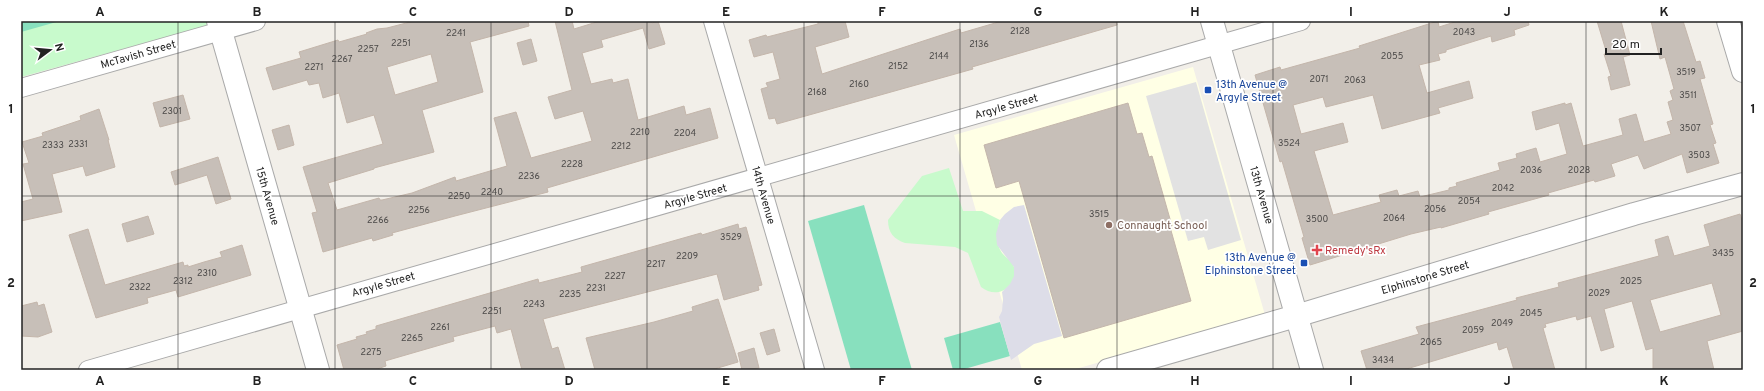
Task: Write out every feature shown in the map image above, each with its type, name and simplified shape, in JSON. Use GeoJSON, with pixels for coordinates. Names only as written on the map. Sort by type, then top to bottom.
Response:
{"type":"FeatureCollection","features":[{"type":"Feature","properties":{"kind":"street","name":"McTavish Street"},"geometry":{"type":"LineString","coordinates":[[21,88],[219,26],[256,21]]}},
{"type":"Feature","properties":{"kind":"street","name":"14th Avenue"},"geometry":{"type":"LineString","coordinates":[[713,21],[815,370]]}},
{"type":"Feature","properties":{"kind":"street","name":"13th Avenue"},"geometry":{"type":"LineString","coordinates":[[1212,21],[1312,370]]}},
{"type":"Feature","properties":{"kind":"street","name":"Argyle Street"},"geometry":{"type":"LineString","coordinates":[[88,370],[1302,21]]}},
{"type":"Feature","properties":{"kind":"street"},"geometry":{"type":"LineString","coordinates":[[1728,21],[1743,71]]}},
{"type":"Feature","properties":{"kind":"street","name":"15th Avenue"},"geometry":{"type":"LineString","coordinates":[[219,26],[318,370]]}},
{"type":"Feature","properties":{"kind":"street","name":"Elphinstone Street"},"geometry":{"type":"LineString","coordinates":[[1108,370],[1296,316],[1634,214],[1743,184]]}},
{"type":"Feature","properties":{"kind":"shaded area","name":"Connaught School"},"geometry":{"type":"Polygon","coordinates":[[[1193,67],[1265,315],[1072,370],[1022,370],[954,135],[1193,67]]]}},
{"type":"Feature","properties":{"kind":"shaded area"},"geometry":{"type":"Polygon","coordinates":[[[1196,82],[1241,240],[1208,250],[1204,237],[1188,241],[1146,96],[1196,82]]]}},
{"type":"Feature","properties":{"kind":"shaded area"},"geometry":{"type":"Polygon","coordinates":[[[1024,205],[1062,336],[1034,344],[1011,360],[999,317],[1002,311],[1002,292],[1010,284],[1014,276],[1014,267],[997,245],[996,234],[1000,220],[1005,214],[1014,207],[1024,205]]]}},
{"type":"Feature","properties":{"kind":"green space"},"geometry":{"type":"Polygon","coordinates":[[[21,21],[209,21],[210,25],[21,77],[21,21]]]}},
{"type":"Feature","properties":{"kind":"green space"},"geometry":{"type":"Polygon","coordinates":[[[21,21],[60,21],[21,32],[21,21]]]}},
{"type":"Feature","properties":{"kind":"green space"},"geometry":{"type":"Polygon","coordinates":[[[949,168],[963,211],[982,211],[1000,220],[997,233],[998,245],[1002,253],[1013,265],[1015,274],[1010,286],[1000,292],[987,291],[981,287],[968,253],[955,247],[905,243],[898,240],[890,232],[888,220],[922,176],[949,168]]]}},
{"type":"Feature","properties":{"kind":"green space"},"geometry":{"type":"Polygon","coordinates":[[[864,205],[912,370],[851,370],[808,221],[864,205]]]}},
{"type":"Feature","properties":{"kind":"green space"},"geometry":{"type":"Polygon","coordinates":[[[1000,322],[1010,356],[961,370],[953,370],[944,338],[1000,322]]]}},
{"type":"Feature","properties":{"kind":"building"},"geometry":{"type":"Polygon","coordinates":[[[414,21],[528,21],[529,26],[470,42],[483,92],[422,110],[434,152],[374,168],[328,183],[337,210],[379,198],[382,200],[412,193],[455,177],[456,181],[507,166],[494,118],[516,112],[531,158],[592,141],[583,111],[555,119],[548,97],[572,90],[555,21],[572,21],[574,29],[600,21],[651,21],[652,23],[658,21],[665,44],[649,49],[643,28],[601,40],[603,47],[582,53],[591,84],[612,79],[613,83],[628,79],[638,120],[684,106],[686,115],[710,108],[718,138],[547,188],[548,192],[392,233],[393,235],[373,241],[372,238],[323,252],[312,213],[317,212],[303,167],[383,144],[374,115],[347,123],[339,93],[323,98],[319,83],[309,85],[307,80],[273,90],[266,68],[301,58],[299,52],[338,40],[339,42],[367,34],[366,33],[377,29],[414,21]],[[431,54],[387,67],[395,95],[438,82],[431,54]]]}},
{"type":"Feature","properties":{"kind":"building"},"geometry":{"type":"Polygon","coordinates":[[[818,21],[845,21],[849,37],[815,47],[822,74],[960,29],[961,33],[1002,21],[1116,21],[1117,25],[972,67],[973,69],[777,124],[775,118],[769,119],[761,89],[768,87],[766,83],[780,79],[773,52],[754,57],[749,40],[818,24],[818,21]]]}},
{"type":"Feature","properties":{"kind":"building"},"geometry":{"type":"Polygon","coordinates":[[[1438,21],[1439,27],[1458,21],[1528,21],[1529,25],[1514,30],[1515,35],[1492,42],[1491,36],[1446,50],[1446,52],[1438,54],[1440,60],[1419,65],[1427,93],[1469,81],[1473,98],[1438,108],[1440,113],[1382,129],[1373,95],[1326,107],[1323,97],[1293,105],[1301,134],[1343,123],[1348,142],[1314,151],[1333,215],[1381,202],[1379,195],[1397,190],[1399,196],[1418,191],[1420,197],[1449,190],[1449,188],[1457,186],[1456,183],[1500,170],[1498,163],[1517,158],[1516,154],[1536,148],[1540,162],[1567,154],[1559,123],[1536,130],[1532,112],[1565,103],[1565,105],[1571,103],[1583,146],[1623,135],[1619,119],[1636,114],[1644,142],[1671,134],[1667,122],[1673,120],[1668,102],[1673,100],[1670,91],[1674,89],[1665,57],[1660,59],[1651,21],[1683,21],[1696,62],[1700,61],[1705,78],[1700,79],[1713,124],[1710,125],[1716,143],[1713,144],[1719,163],[1687,173],[1682,154],[1644,169],[1638,155],[1611,164],[1615,176],[1595,182],[1594,180],[1548,193],[1549,195],[1488,212],[1489,214],[1441,228],[1411,234],[1310,265],[1302,238],[1304,237],[1282,161],[1280,162],[1255,75],[1280,67],[1281,70],[1360,48],[1359,46],[1438,21]]]}},
{"type":"Feature","properties":{"kind":"building"},"geometry":{"type":"Polygon","coordinates":[[[1597,21],[1621,21],[1630,55],[1623,57],[1630,85],[1611,90],[1608,77],[1611,76],[1604,54],[1607,54],[1597,21]]]}},
{"type":"Feature","properties":{"kind":"building"},"geometry":{"type":"Polygon","coordinates":[[[531,39],[537,61],[523,65],[517,43],[531,39]]]}},
{"type":"Feature","properties":{"kind":"building"},"geometry":{"type":"Polygon","coordinates":[[[183,95],[190,119],[160,127],[153,103],[183,95]]]}},
{"type":"Feature","properties":{"kind":"building"},"geometry":{"type":"Polygon","coordinates":[[[1128,103],[1137,134],[1142,133],[1149,157],[1152,156],[1191,301],[1064,338],[1019,181],[996,188],[984,145],[1128,103]]]}},
{"type":"Feature","properties":{"kind":"building"},"geometry":{"type":"Polygon","coordinates":[[[99,109],[109,140],[115,167],[86,176],[83,166],[52,174],[62,212],[21,221],[21,202],[33,199],[23,164],[29,163],[22,142],[43,136],[42,133],[81,120],[80,116],[99,109]]]}},
{"type":"Feature","properties":{"kind":"building"},"geometry":{"type":"Polygon","coordinates":[[[289,125],[294,145],[278,150],[272,130],[289,125]]]}},
{"type":"Feature","properties":{"kind":"building"},"geometry":{"type":"Polygon","coordinates":[[[218,157],[231,199],[216,204],[207,175],[175,185],[171,172],[218,157]]]}},
{"type":"Feature","properties":{"kind":"building"},"geometry":{"type":"Polygon","coordinates":[[[1740,214],[1743,223],[1743,331],[1707,341],[1714,370],[1653,370],[1653,348],[1646,350],[1632,301],[1604,309],[1614,347],[1601,351],[1591,316],[1577,320],[1576,316],[1545,324],[1546,327],[1543,328],[1555,370],[1514,370],[1507,347],[1499,350],[1497,342],[1403,370],[1367,370],[1361,351],[1419,334],[1416,327],[1517,300],[1516,298],[1559,287],[1558,283],[1659,256],[1655,240],[1668,236],[1674,256],[1710,246],[1704,225],[1740,214]],[[1712,283],[1650,300],[1660,332],[1721,315],[1712,283]]]}},
{"type":"Feature","properties":{"kind":"building"},"geometry":{"type":"Polygon","coordinates":[[[148,216],[154,234],[127,242],[122,224],[148,216]]]}},
{"type":"Feature","properties":{"kind":"building"},"geometry":{"type":"Polygon","coordinates":[[[738,224],[739,229],[746,227],[762,285],[758,286],[759,290],[724,300],[717,274],[543,319],[552,349],[558,347],[565,370],[522,370],[511,329],[497,333],[495,326],[453,337],[454,341],[385,361],[386,366],[374,370],[344,370],[337,345],[357,339],[356,337],[367,334],[366,332],[376,329],[376,326],[538,279],[539,283],[582,272],[581,267],[738,224]]]}},
{"type":"Feature","properties":{"kind":"building"},"geometry":{"type":"Polygon","coordinates":[[[88,229],[105,285],[183,262],[184,266],[188,265],[188,267],[222,257],[220,252],[242,245],[251,275],[178,297],[176,290],[147,298],[148,303],[96,318],[69,235],[88,229]]]}},
{"type":"Feature","properties":{"kind":"building"},"geometry":{"type":"Polygon","coordinates":[[[718,299],[738,362],[711,370],[595,370],[586,338],[693,311],[692,307],[718,299]]]}},
{"type":"Feature","properties":{"kind":"building"},"geometry":{"type":"Polygon","coordinates":[[[37,302],[38,306],[44,304],[52,332],[38,337],[21,336],[21,306],[37,302]]]}},
{"type":"Feature","properties":{"kind":"building"},"geometry":{"type":"Polygon","coordinates":[[[774,329],[780,351],[767,355],[760,333],[774,329]]]}},
{"type":"Feature","properties":{"kind":"building"},"geometry":{"type":"Polygon","coordinates":[[[754,348],[759,368],[742,370],[738,353],[754,348]]]}},
{"type":"Feature","properties":{"kind":"place","name":"13th Avenue @ Argyle Street"},"geometry":{"type":"Point","coordinates":[1208,90]}},
{"type":"Feature","properties":{"kind":"place","name":"Connaught School"},"geometry":{"type":"Point","coordinates":[1109,225]}},
{"type":"Feature","properties":{"kind":"place","name":"Remedy'sRx"},"geometry":{"type":"Point","coordinates":[1317,250]}},
{"type":"Feature","properties":{"kind":"place","name":"13th Avenue @ Elphinstone Street"},"geometry":{"type":"Point","coordinates":[1304,263]}}]}
